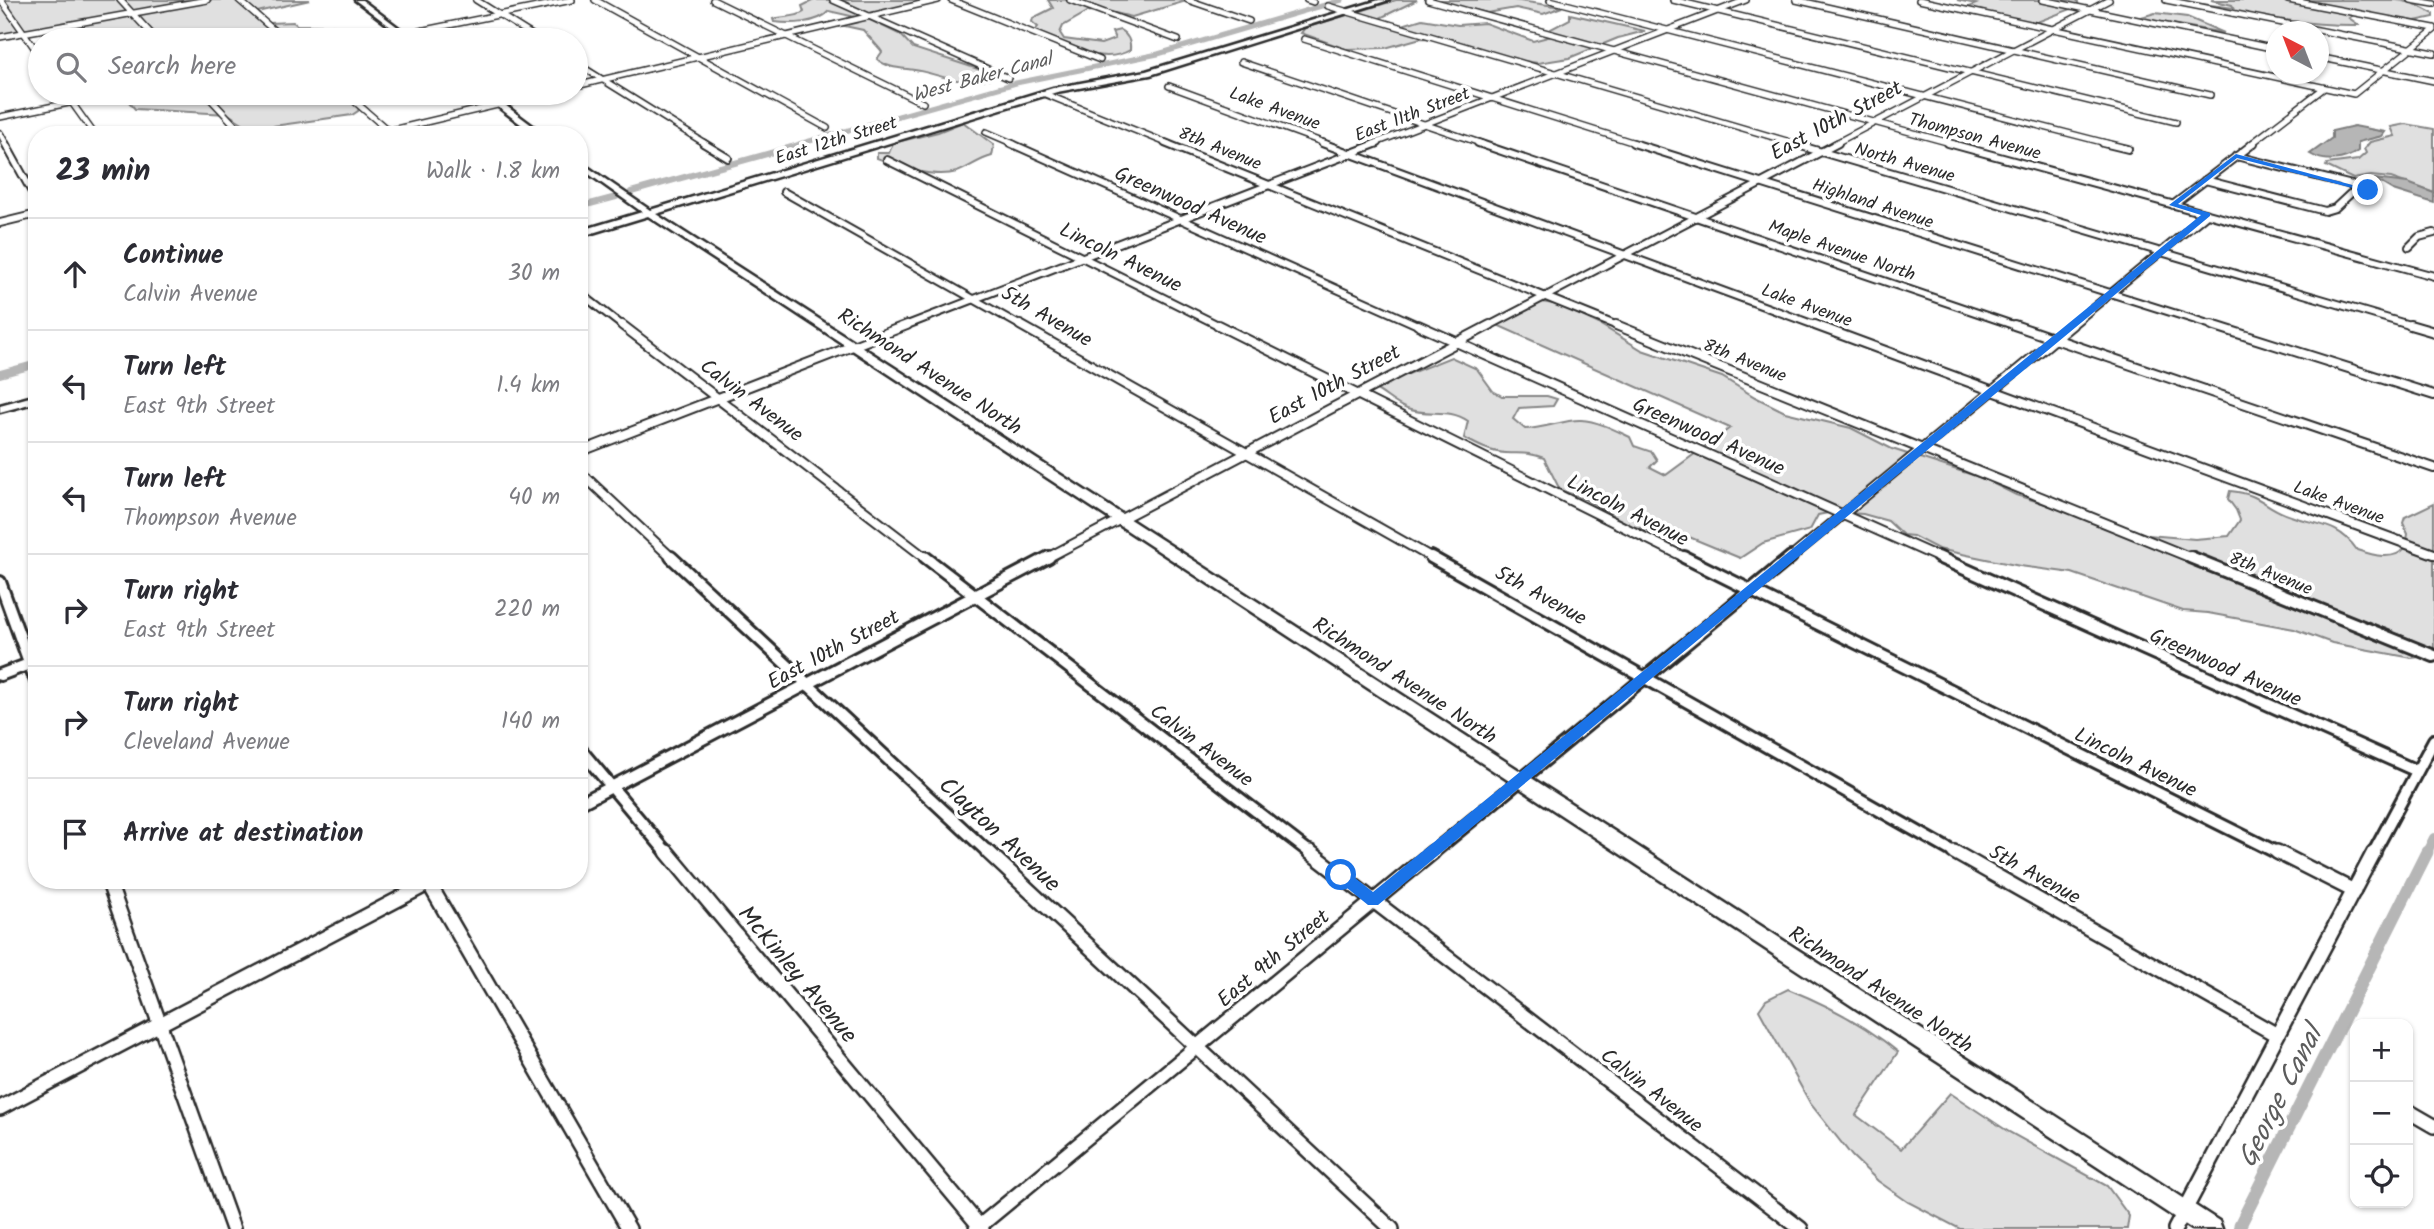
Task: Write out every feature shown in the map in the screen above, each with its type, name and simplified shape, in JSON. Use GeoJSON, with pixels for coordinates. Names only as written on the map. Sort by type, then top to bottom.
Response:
{"type":"FeatureCollection","features":[{"type":"Feature","properties":{"kind":"street"},"geometry":{"type":"LineString","coordinates":[[1,0],[28,39]]}},
{"type":"Feature","properties":{"kind":"street"},"geometry":{"type":"LineString","coordinates":[[120,0],[146,28]]}},
{"type":"Feature","properties":{"kind":"street"},"geometry":{"type":"LineString","coordinates":[[51,28],[207,0]]}},
{"type":"Feature","properties":{"kind":"street"},"geometry":{"type":"LineString","coordinates":[[239,0],[271,28]]}},
{"type":"Feature","properties":{"kind":"street"},"geometry":{"type":"LineString","coordinates":[[358,0],[396,28]]}},
{"type":"Feature","properties":{"kind":"street"},"geometry":{"type":"LineString","coordinates":[[476,0],[521,28]]}},
{"type":"Feature","properties":{"kind":"street"},"geometry":{"type":"LineString","coordinates":[[434,28],[572,0]]}},
{"type":"Feature","properties":{"kind":"street"},"geometry":{"type":"LineString","coordinates":[[595,0],[827,128]]}},
{"type":"Feature","properties":{"kind":"street"},"geometry":{"type":"LineString","coordinates":[[713,0],[923,103]]}},
{"type":"Feature","properties":{"kind":"street"},"geometry":{"type":"LineString","coordinates":[[832,0],[1008,78]]}},
{"type":"Feature","properties":{"kind":"street"},"geometry":{"type":"LineString","coordinates":[[588,83],[938,0]]}},
{"type":"Feature","properties":{"kind":"street"},"geometry":{"type":"LineString","coordinates":[[951,0],[1100,60]]}},
{"type":"Feature","properties":{"kind":"street"},"geometry":{"type":"LineString","coordinates":[[1070,0],[1178,40]]}},
{"type":"Feature","properties":{"kind":"street"},"geometry":{"type":"LineString","coordinates":[[1188,0],[1249,21]]}},
{"type":"Feature","properties":{"kind":"street","name":"East 12th Street"},"geometry":{"type":"LineString","coordinates":[[588,231],[1045,94],[1147,73],[1385,0]]}},
{"type":"Feature","properties":{"kind":"street","name":"Thompson Avenue"},"geometry":{"type":"LineString","coordinates":[[1428,0],[2434,276]]}},
{"type":"Feature","properties":{"kind":"street"},"geometry":{"type":"LineString","coordinates":[[1550,0],[2128,149]]}},
{"type":"Feature","properties":{"kind":"street"},"geometry":{"type":"LineString","coordinates":[[1673,0],[2176,122]]}},
{"type":"Feature","properties":{"kind":"street","name":"East 11th Street"},"geometry":{"type":"LineString","coordinates":[[588,448],[1746,0]]}},
{"type":"Feature","properties":{"kind":"street"},"geometry":{"type":"LineString","coordinates":[[1796,0],[2210,95]]}},
{"type":"Feature","properties":{"kind":"street"},"geometry":{"type":"LineString","coordinates":[[1919,0],[2354,94],[2434,29]]}},
{"type":"Feature","properties":{"kind":"street"},"geometry":{"type":"LineString","coordinates":[[2043,0],[2266,47]]}},
{"type":"Feature","properties":{"kind":"street","name":"East 10th Street"},"geometry":{"type":"LineString","coordinates":[[588,800],[2109,0]]}},
{"type":"Feature","properties":{"kind":"street"},"geometry":{"type":"LineString","coordinates":[[2166,0],[2434,53]]}},
{"type":"Feature","properties":{"kind":"street"},"geometry":{"type":"LineString","coordinates":[[2288,0],[2434,29]]}},
{"type":"Feature","properties":{"kind":"street"},"geometry":{"type":"LineString","coordinates":[[2411,0],[2434,4]]}},
{"type":"Feature","properties":{"kind":"street","name":"North Avenue"},"geometry":{"type":"LineString","coordinates":[[1328,6],[2434,332]]}},
{"type":"Feature","properties":{"kind":"street"},"geometry":{"type":"LineString","coordinates":[[0,37],[28,32]]}},
{"type":"Feature","properties":{"kind":"street","name":"Highland Avenue"},"geometry":{"type":"LineString","coordinates":[[1304,39],[2434,395]]}},
{"type":"Feature","properties":{"kind":"street"},"geometry":{"type":"LineString","coordinates":[[2329,59],[2434,81]]}},
{"type":"Feature","properties":{"kind":"street","name":"Maple Avenue North"},"geometry":{"type":"LineString","coordinates":[[1241,62],[2434,468]]}},
{"type":"Feature","properties":{"kind":"street"},"geometry":{"type":"LineString","coordinates":[[588,71],[728,158]]}},
{"type":"Feature","properties":{"kind":"street","name":"Lake Avenue"},"geometry":{"type":"LineString","coordinates":[[1169,86],[2434,554]]}},
{"type":"Feature","properties":{"kind":"street"},"geometry":{"type":"LineString","coordinates":[[2173,205],[2324,88]]}},
{"type":"Feature","properties":{"kind":"street","name":"8th Avenue"},"geometry":{"type":"LineString","coordinates":[[1045,94],[2434,656]]}},
{"type":"Feature","properties":{"kind":"street"},"geometry":{"type":"LineString","coordinates":[[0,117],[58,105]]}},
{"type":"Feature","properties":{"kind":"street"},"geometry":{"type":"LineString","coordinates":[[74,105],[88,126]]}},
{"type":"Feature","properties":{"kind":"street"},"geometry":{"type":"LineString","coordinates":[[216,105],[235,126]]}},
{"type":"Feature","properties":{"kind":"street"},"geometry":{"type":"LineString","coordinates":[[358,105],[382,126]]}},
{"type":"Feature","properties":{"kind":"street"},"geometry":{"type":"LineString","coordinates":[[417,126],[496,105]]}},
{"type":"Feature","properties":{"kind":"street"},"geometry":{"type":"LineString","coordinates":[[501,105],[529,126]]}},
{"type":"Feature","properties":{"kind":"street","name":"Greenwood Avenue"},"geometry":{"type":"LineString","coordinates":[[986,132],[2417,771]]}},
{"type":"Feature","properties":{"kind":"street"},"geometry":{"type":"LineString","coordinates":[[0,133],[28,184]]}},
{"type":"Feature","properties":{"kind":"street"},"geometry":{"type":"LineString","coordinates":[[2236,156],[2368,190]]}},
{"type":"Feature","properties":{"kind":"street","name":"Lincoln Avenue"},"geometry":{"type":"LineString","coordinates":[[887,160],[2354,891]]}},
{"type":"Feature","properties":{"kind":"street","name":"Richmond Avenue North"},"geometry":{"type":"LineString","coordinates":[[588,169],[649,213],[2211,1229]]}},
{"type":"Feature","properties":{"kind":"street"},"geometry":{"type":"LineString","coordinates":[[2205,180],[2325,211],[2335,208],[2350,194]]}},
{"type":"Feature","properties":{"kind":"street","name":"5th Avenue"},"geometry":{"type":"LineString","coordinates":[[784,192],[2277,1035]]}},
{"type":"Feature","properties":{"kind":"street","name":"East 9th Street"},"geometry":{"type":"LineString","coordinates":[[979,1228],[1196,1046],[2207,214]]}},
{"type":"Feature","properties":{"kind":"street"},"geometry":{"type":"LineString","coordinates":[[0,223],[28,217]]}},
{"type":"Feature","properties":{"kind":"street"},"geometry":{"type":"LineString","coordinates":[[2409,247],[2419,237],[2434,233]]}},
{"type":"Feature","properties":{"kind":"street","name":"Calvin Avenue"},"geometry":{"type":"LineString","coordinates":[[588,299],[1801,1229]]}},
{"type":"Feature","properties":{"kind":"street"},"geometry":{"type":"LineString","coordinates":[[0,408],[28,400]]}},
{"type":"Feature","properties":{"kind":"street","name":"Clayton Avenue"},"geometry":{"type":"LineString","coordinates":[[588,479],[1392,1229]]}},
{"type":"Feature","properties":{"kind":"street"},"geometry":{"type":"LineString","coordinates":[[0,582],[28,650]]}},
{"type":"Feature","properties":{"kind":"street"},"geometry":{"type":"LineString","coordinates":[[0,675],[28,664]]}},
{"type":"Feature","properties":{"kind":"street"},"geometry":{"type":"LineString","coordinates":[[2175,1229],[2434,740]]}},
{"type":"Feature","properties":{"kind":"street","name":"McKinley Avenue"},"geometry":{"type":"LineString","coordinates":[[588,759],[979,1228]]}},
{"type":"Feature","properties":{"kind":"street"},"geometry":{"type":"LineString","coordinates":[[111,889],[233,1229]]}},
{"type":"Feature","properties":{"kind":"street"},"geometry":{"type":"LineString","coordinates":[[0,1108],[415,889]]}},
{"type":"Feature","properties":{"kind":"street"},"geometry":{"type":"LineString","coordinates":[[435,889],[629,1229]]}},
{"type":"Feature","properties":{"kind":"street"},"geometry":{"type":"LineString","coordinates":[[2413,1114],[2434,1126]]}},
{"type":"Feature","properties":{"kind":"shaded area"},"geometry":{"type":"Polygon","coordinates":[[[0,0],[310,0],[257,12],[269,23],[293,22],[297,25],[356,28],[28,28],[28,30],[0,35],[0,0]]]}},
{"type":"Feature","properties":{"kind":"shaded area"},"geometry":{"type":"Polygon","coordinates":[[[814,0],[939,0],[870,17],[870,20],[901,35],[913,48],[984,71],[991,78],[958,80],[882,63],[877,59],[882,52],[863,30],[840,25],[851,16],[829,11],[811,21],[774,22],[773,19],[801,14],[804,12],[802,6],[814,0]]]}},
{"type":"Feature","properties":{"kind":"shaded area"},"geometry":{"type":"Polygon","coordinates":[[[1048,0],[1186,1],[1132,17],[1089,11],[1063,26],[1060,33],[1064,39],[1101,44],[1115,39],[1112,32],[1120,30],[1127,36],[1130,50],[1107,56],[1082,52],[1033,33],[1038,27],[1032,22],[1033,18],[1053,8],[1048,0]]]}},
{"type":"Feature","properties":{"kind":"shaded area"},"geometry":{"type":"Polygon","coordinates":[[[1396,0],[1417,0],[1376,20],[1399,26],[1422,19],[1458,25],[1485,23],[1533,41],[1555,35],[1557,33],[1549,30],[1570,19],[1570,14],[1645,31],[1618,38],[1569,58],[1538,63],[1509,59],[1451,39],[1421,38],[1385,48],[1346,49],[1301,33],[1305,28],[1396,0]]]}},
{"type":"Feature","properties":{"kind":"shaded area"},"geometry":{"type":"Polygon","coordinates":[[[1434,0],[1513,0],[1562,7],[1543,14],[1516,8],[1487,13],[1434,0]]]}},
{"type":"Feature","properties":{"kind":"shaded area"},"geometry":{"type":"Polygon","coordinates":[[[1957,0],[2077,0],[2079,6],[2032,24],[1966,8],[1976,4],[1957,0]]]}},
{"type":"Feature","properties":{"kind":"shaded area"},"geometry":{"type":"Polygon","coordinates":[[[2171,0],[2234,8],[2232,5],[2211,0],[2397,0],[2413,3],[2434,14],[2434,17],[2415,21],[2357,13],[2349,18],[2359,25],[2264,17],[2171,0]]]}},
{"type":"Feature","properties":{"kind":"shaded area"},"geometry":{"type":"Polygon","coordinates":[[[2155,13],[2187,17],[2224,33],[2138,18],[2155,13]]]}},
{"type":"Feature","properties":{"kind":"shaded area"},"geometry":{"type":"Polygon","coordinates":[[[132,105],[360,105],[358,111],[352,115],[273,126],[247,126],[228,114],[135,109],[132,105]]]}},
{"type":"Feature","properties":{"kind":"shaded area"},"geometry":{"type":"Polygon","coordinates":[[[963,122],[994,145],[992,156],[947,174],[916,171],[877,158],[877,153],[889,153],[893,143],[938,132],[963,122]]]}},
{"type":"Feature","properties":{"kind":"shaded area"},"geometry":{"type":"Polygon","coordinates":[[[2406,124],[2434,129],[2434,193],[2391,178],[2371,176],[2353,179],[2326,166],[2358,160],[2366,153],[2364,149],[2370,142],[2395,136],[2391,127],[2406,124]]]}},
{"type":"Feature","properties":{"kind":"shaded area"},"geometry":{"type":"Polygon","coordinates":[[[2354,126],[2385,132],[2382,136],[2358,142],[2358,151],[2347,157],[2328,160],[2310,154],[2332,138],[2332,131],[2354,126]]]}},
{"type":"Feature","properties":{"kind":"shaded area"},"geometry":{"type":"Polygon","coordinates":[[[2374,179],[2408,183],[2434,193],[2434,203],[2393,190],[2374,179]]]}},
{"type":"Feature","properties":{"kind":"shaded area"},"geometry":{"type":"Polygon","coordinates":[[[1542,302],[1559,305],[1599,324],[1642,350],[1722,377],[1785,412],[1851,428],[1892,449],[1982,478],[2016,495],[2148,535],[2195,539],[2229,536],[2240,520],[2228,499],[2230,491],[2248,494],[2285,514],[2333,529],[2342,534],[2357,550],[2389,556],[2406,547],[2408,534],[2403,523],[2405,517],[2434,503],[2434,655],[2412,658],[2332,643],[2294,629],[2183,611],[2072,573],[2020,566],[1938,549],[1913,536],[1903,535],[1888,521],[1863,514],[1833,512],[1818,515],[1810,530],[1763,543],[1740,558],[1682,534],[1661,534],[1632,526],[1584,499],[1560,490],[1544,458],[1484,448],[1464,438],[1468,421],[1461,417],[1407,409],[1373,388],[1451,357],[1477,369],[1493,391],[1502,396],[1547,396],[1557,399],[1553,406],[1519,408],[1513,419],[1525,429],[1575,420],[1600,424],[1630,437],[1634,446],[1652,452],[1657,460],[1650,467],[1666,475],[1730,428],[1497,325],[1542,302]]]}},
{"type":"Feature","properties":{"kind":"shaded area"},"geometry":{"type":"Polygon","coordinates":[[[1788,989],[1845,1016],[1898,1052],[1856,1115],[1901,1149],[1950,1093],[2009,1132],[2107,1186],[2129,1216],[2127,1229],[1960,1229],[1908,1202],[1878,1181],[1852,1156],[1810,1103],[1759,1010],[1766,1000],[1788,989]]]}},
{"type":"Feature","properties":{"kind":"waterway","name":"West Baker Canal"},"geometry":{"type":"LineString","coordinates":[[799,144],[1016,83],[1158,54],[1342,0]]}},
{"type":"Feature","properties":{"kind":"waterway","name":"West Baker Canal"},"geometry":{"type":"LineString","coordinates":[[631,192],[806,143]]}},
{"type":"Feature","properties":{"kind":"waterway","name":"West Baker Canal"},"geometry":{"type":"LineString","coordinates":[[588,205],[616,197]]}},
{"type":"Feature","properties":{"kind":"waterway","name":"West Baker Canal"},"geometry":{"type":"LineString","coordinates":[[0,374],[28,366]]}},
{"type":"Feature","properties":{"kind":"waterway","name":"George Canal"},"geometry":{"type":"LineString","coordinates":[[2427,852],[2434,838]]}},
{"type":"Feature","properties":{"kind":"waterway","name":"George Canal"},"geometry":{"type":"LineString","coordinates":[[2240,1225],[2427,852]]}},
{"type":"Feature","properties":{"kind":"route"},"geometry":{"type":"LineString","coordinates":[[1341,875],[1373,901],[2207,214],[2173,205],[2236,156],[2368,190]]}}]}
